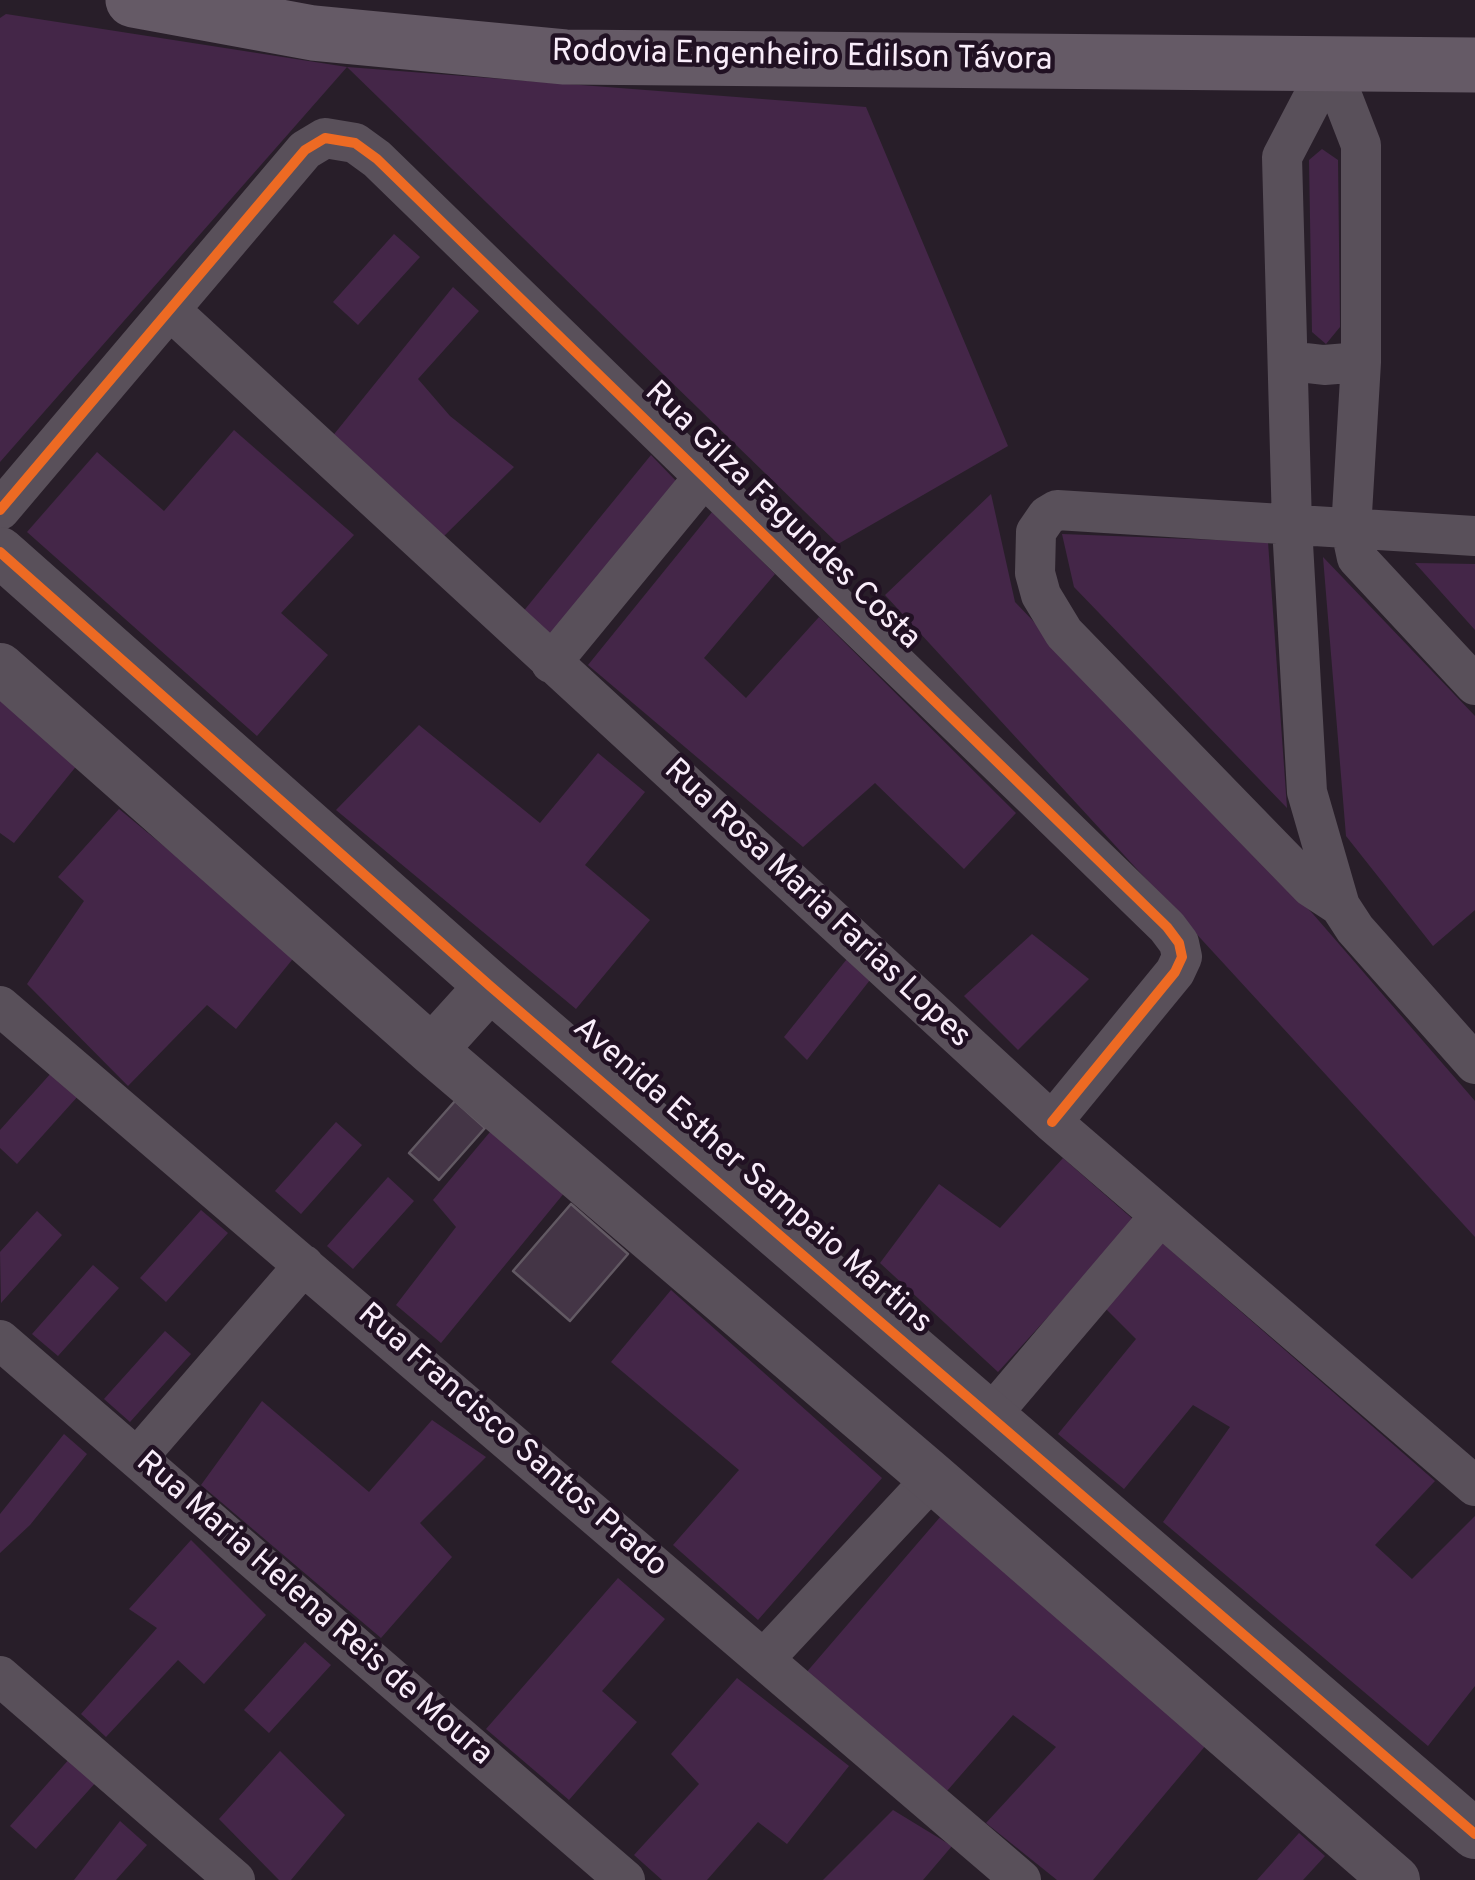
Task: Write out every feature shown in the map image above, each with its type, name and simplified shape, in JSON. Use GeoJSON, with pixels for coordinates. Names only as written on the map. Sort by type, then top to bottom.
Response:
{"type":"FeatureCollection","features":[{"type":"Feature","properties":{"kind":"main road","name":"Rodovia Engenheiro Edilson Távora"},"geometry":{"type":"LineString","coordinates":[[133,0],[313,33],[565,57],[1475,65]]}},
{"type":"Feature","properties":{"kind":"street"},"geometry":{"type":"LineString","coordinates":[[1330,65],[1282,157],[1292,526],[1307,792],[1340,906],[1355,929],[1475,1064]]}},
{"type":"Feature","properties":{"kind":"street"},"geometry":{"type":"LineString","coordinates":[[1330,65],[1361,145],[1361,362],[1351,530],[1357,558],[1475,686]]}},
{"type":"Feature","properties":{"kind":"street","name":"Rua Gilza Fagundes Costa"},"geometry":{"type":"LineString","coordinates":[[170,310],[305,150],[326,138],[355,143],[377,159],[1179,942],[1182,957],[1175,972],[1052,1122]]}},
{"type":"Feature","properties":{"kind":"street"},"geometry":{"type":"LineString","coordinates":[[0,510],[170,310]]}},
{"type":"Feature","properties":{"kind":"street","name":"Rua Rosa Maria Farias Lopes"},"geometry":{"type":"LineString","coordinates":[[170,310],[1052,1122],[1475,1486]]}},
{"type":"Feature","properties":{"kind":"street"},"geometry":{"type":"LineString","coordinates":[[1289,361],[1324,365],[1361,362]]}},
{"type":"Feature","properties":{"kind":"street"},"geometry":{"type":"LineString","coordinates":[[551,663],[704,477]]}},
{"type":"Feature","properties":{"kind":"street"},"geometry":{"type":"LineString","coordinates":[[1340,906],[1310,886],[1064,634],[1050,615],[1035,573],[1036,532],[1047,516],[1057,510],[1475,536]]}},
{"type":"Feature","properties":{"kind":"street","name":"Avenida Esther Sampaio Martins"},"geometry":{"type":"LineString","coordinates":[[0,552],[490,986],[1475,1834]]}},
{"type":"Feature","properties":{"kind":"street"},"geometry":{"type":"LineString","coordinates":[[0,668],[432,1050],[1395,1880]]}},
{"type":"Feature","properties":{"kind":"street"},"geometry":{"type":"LineString","coordinates":[[432,1050],[490,986]]}},
{"type":"Feature","properties":{"kind":"street","name":"Rua Francisco Santos Prado"},"geometry":{"type":"LineString","coordinates":[[0,1006],[1021,1880]]}},
{"type":"Feature","properties":{"kind":"street"},"geometry":{"type":"LineString","coordinates":[[990,1416],[1160,1216]]}},
{"type":"Feature","properties":{"kind":"street"},"geometry":{"type":"LineString","coordinates":[[137,1458],[304,1266]]}},
{"type":"Feature","properties":{"kind":"street","name":"Rua Maria Helena Reis de Moura"},"geometry":{"type":"LineString","coordinates":[[0,1340],[600,1872]]}},
{"type":"Feature","properties":{"kind":"street"},"geometry":{"type":"LineString","coordinates":[[764,1660],[933,1478]]}},
{"type":"Feature","properties":{"kind":"street"},"geometry":{"type":"LineString","coordinates":[[0,1676],[235,1880]]}},
{"type":"Feature","properties":{"kind":"shaded area"},"geometry":{"type":"Polygon","coordinates":[[[6,14],[347,67],[0,462],[0,18],[6,14]]]}},
{"type":"Feature","properties":{"kind":"shaded area"},"geometry":{"type":"Polygon","coordinates":[[[347,67],[866,107],[1008,446],[838,544],[347,67]]]}},
{"type":"Feature","properties":{"kind":"shaded area"},"geometry":{"type":"Polygon","coordinates":[[[1322,149],[1338,160],[1340,327],[1326,344],[1312,332],[1309,160],[1322,149]]]}},
{"type":"Feature","properties":{"kind":"shaded area"},"geometry":{"type":"Polygon","coordinates":[[[394,234],[420,257],[358,325],[333,302],[394,234]]]}},
{"type":"Feature","properties":{"kind":"shaded area"},"geometry":{"type":"Polygon","coordinates":[[[453,287],[479,311],[418,379],[450,416],[514,467],[441,539],[331,438],[453,287]]]}},
{"type":"Feature","properties":{"kind":"shaded area"},"geometry":{"type":"Polygon","coordinates":[[[234,430],[354,535],[281,613],[328,655],[257,736],[27,532],[97,452],[164,511],[234,430]]]}},
{"type":"Feature","properties":{"kind":"shaded area"},"geometry":{"type":"Polygon","coordinates":[[[651,455],[677,482],[548,637],[522,613],[651,455]]]}},
{"type":"Feature","properties":{"kind":"shaded area"},"geometry":{"type":"Polygon","coordinates":[[[991,494],[1015,602],[1313,914],[1475,1101],[1475,1237],[885,595],[991,494]]]}},
{"type":"Feature","properties":{"kind":"shaded area"},"geometry":{"type":"Polygon","coordinates":[[[712,512],[775,574],[704,658],[746,698],[819,617],[1016,813],[964,869],[875,783],[803,847],[588,665],[712,512]]]}},
{"type":"Feature","properties":{"kind":"shaded area"},"geometry":{"type":"Polygon","coordinates":[[[1062,534],[1268,542],[1287,808],[1074,587],[1062,534]]]}},
{"type":"Feature","properties":{"kind":"shaded area"},"geometry":{"type":"Polygon","coordinates":[[[1323,557],[1475,716],[1475,910],[1433,946],[1346,836],[1323,557]]]}},
{"type":"Feature","properties":{"kind":"shaded area"},"geometry":{"type":"Polygon","coordinates":[[[1415,563],[1475,564],[1475,630],[1415,563]]]}},
{"type":"Feature","properties":{"kind":"shaded area"},"geometry":{"type":"Polygon","coordinates":[[[0,697],[78,764],[14,843],[0,833],[0,697]]]}},
{"type":"Feature","properties":{"kind":"shaded area"},"geometry":{"type":"Polygon","coordinates":[[[419,725],[540,823],[598,753],[645,792],[585,865],[650,920],[576,1009],[336,810],[419,725]]]}},
{"type":"Feature","properties":{"kind":"shaded area"},"geometry":{"type":"Polygon","coordinates":[[[119,809],[296,955],[236,1029],[207,1005],[128,1086],[27,984],[84,901],[58,877],[119,809]]]}},
{"type":"Feature","properties":{"kind":"shaded area"},"geometry":{"type":"Polygon","coordinates":[[[1032,934],[1089,979],[1018,1050],[964,996],[1032,934]]]}},
{"type":"Feature","properties":{"kind":"shaded area"},"geometry":{"type":"Polygon","coordinates":[[[851,954],[870,980],[807,1060],[784,1037],[851,954]]]}},
{"type":"Feature","properties":{"kind":"shaded area"},"geometry":{"type":"Polygon","coordinates":[[[52,1072],[79,1095],[17,1164],[0,1148],[0,1130],[52,1072]]]}},
{"type":"Feature","properties":{"kind":"shaded area"},"geometry":{"type":"Polygon","coordinates":[[[336,1122],[362,1145],[301,1214],[275,1191],[336,1122]]]}},
{"type":"Feature","properties":{"kind":"shaded area"},"geometry":{"type":"Polygon","coordinates":[[[495,1126],[565,1192],[441,1343],[396,1305],[456,1227],[433,1200],[495,1126]]]}},
{"type":"Feature","properties":{"kind":"shaded area"},"geometry":{"type":"Polygon","coordinates":[[[1063,1158],[1135,1221],[998,1372],[880,1263],[939,1184],[1000,1228],[1063,1158]]]}},
{"type":"Feature","properties":{"kind":"shaded area"},"geometry":{"type":"Polygon","coordinates":[[[388,1177],[414,1201],[353,1269],[327,1246],[388,1177]]]}},
{"type":"Feature","properties":{"kind":"shaded area"},"geometry":{"type":"Polygon","coordinates":[[[201,1210],[228,1233],[166,1302],[140,1278],[201,1210]]]}},
{"type":"Feature","properties":{"kind":"shaded area"},"geometry":{"type":"Polygon","coordinates":[[[37,1211],[62,1235],[1,1303],[0,1252],[37,1211]]]}},
{"type":"Feature","properties":{"kind":"shaded area"},"geometry":{"type":"Polygon","coordinates":[[[1160,1241],[1435,1481],[1375,1545],[1412,1579],[1475,1516],[1475,1686],[1428,1746],[1163,1522],[1230,1427],[1193,1405],[1124,1489],[1058,1434],[1136,1339],[1103,1306],[1160,1241]]]}},
{"type":"Feature","properties":{"kind":"shaded area"},"geometry":{"type":"Polygon","coordinates":[[[93,1265],[119,1288],[58,1356],[32,1334],[93,1265]]]}},
{"type":"Feature","properties":{"kind":"shaded area"},"geometry":{"type":"Polygon","coordinates":[[[671,1290],[882,1478],[758,1620],[673,1545],[739,1470],[611,1362],[671,1290]]]}},
{"type":"Feature","properties":{"kind":"shaded area"},"geometry":{"type":"Polygon","coordinates":[[[165,1331],[191,1354],[130,1422],[104,1399],[165,1331]]]}},
{"type":"Feature","properties":{"kind":"shaded area"},"geometry":{"type":"Polygon","coordinates":[[[262,1401],[369,1492],[432,1420],[486,1457],[420,1523],[452,1557],[381,1638],[201,1485],[262,1401]]]}},
{"type":"Feature","properties":{"kind":"shaded area"},"geometry":{"type":"Polygon","coordinates":[[[64,1434],[87,1454],[30,1525],[0,1553],[0,1514],[64,1434]]]}},
{"type":"Feature","properties":{"kind":"shaded area"},"geometry":{"type":"Polygon","coordinates":[[[941,1516],[1206,1745],[1093,1880],[1057,1880],[986,1823],[1056,1747],[1013,1715],[947,1791],[805,1674],[941,1516]]]}},
{"type":"Feature","properties":{"kind":"shaded area"},"geometry":{"type":"Polygon","coordinates":[[[191,1540],[266,1615],[204,1684],[178,1660],[106,1737],[81,1714],[157,1628],[129,1609],[191,1540]]]}},
{"type":"Feature","properties":{"kind":"shaded area"},"geometry":{"type":"Polygon","coordinates":[[[618,1578],[665,1619],[602,1691],[637,1722],[569,1800],[486,1729],[618,1578]]]}},
{"type":"Feature","properties":{"kind":"shaded area"},"geometry":{"type":"Polygon","coordinates":[[[305,1642],[331,1665],[269,1733],[244,1710],[305,1642]]]}},
{"type":"Feature","properties":{"kind":"shaded area"},"geometry":{"type":"Polygon","coordinates":[[[737,1678],[849,1766],[787,1844],[758,1822],[707,1880],[662,1880],[634,1855],[699,1784],[671,1754],[737,1678]]]}},
{"type":"Feature","properties":{"kind":"shaded area"},"geometry":{"type":"Polygon","coordinates":[[[280,1751],[345,1815],[291,1880],[279,1880],[219,1819],[280,1751]]]}},
{"type":"Feature","properties":{"kind":"shaded area"},"geometry":{"type":"Polygon","coordinates":[[[71,1757],[97,1781],[36,1849],[10,1826],[71,1757]]]}},
{"type":"Feature","properties":{"kind":"shaded area"},"geometry":{"type":"Polygon","coordinates":[[[893,1810],[952,1846],[923,1880],[823,1880],[893,1810]]]}},
{"type":"Feature","properties":{"kind":"shaded area"},"geometry":{"type":"Polygon","coordinates":[[[120,1821],[147,1845],[116,1880],[74,1880],[120,1821]]]}},
{"type":"Feature","properties":{"kind":"shaded area"},"geometry":{"type":"Polygon","coordinates":[[[1299,1833],[1325,1856],[1303,1880],[1257,1880],[1299,1833]]]}},
{"type":"Feature","properties":{"kind":"building"},"geometry":{"type":"Polygon","coordinates":[[[455,1101],[485,1128],[439,1180],[409,1153],[455,1101]]]}},
{"type":"Feature","properties":{"kind":"building"},"geometry":{"type":"Polygon","coordinates":[[[571,1204],[628,1254],[570,1321],[513,1271],[571,1204]]]}},
{"type":"Feature","properties":{"kind":"cycle path"},"geometry":{"type":"LineString","coordinates":[[0,510],[305,150],[325,138],[355,143],[377,159],[1167,927],[1179,943],[1182,957],[1175,972],[1052,1122]]}},
{"type":"Feature","properties":{"kind":"cycle path"},"geometry":{"type":"LineString","coordinates":[[0,552],[490,986],[1475,1834]]}}]}
